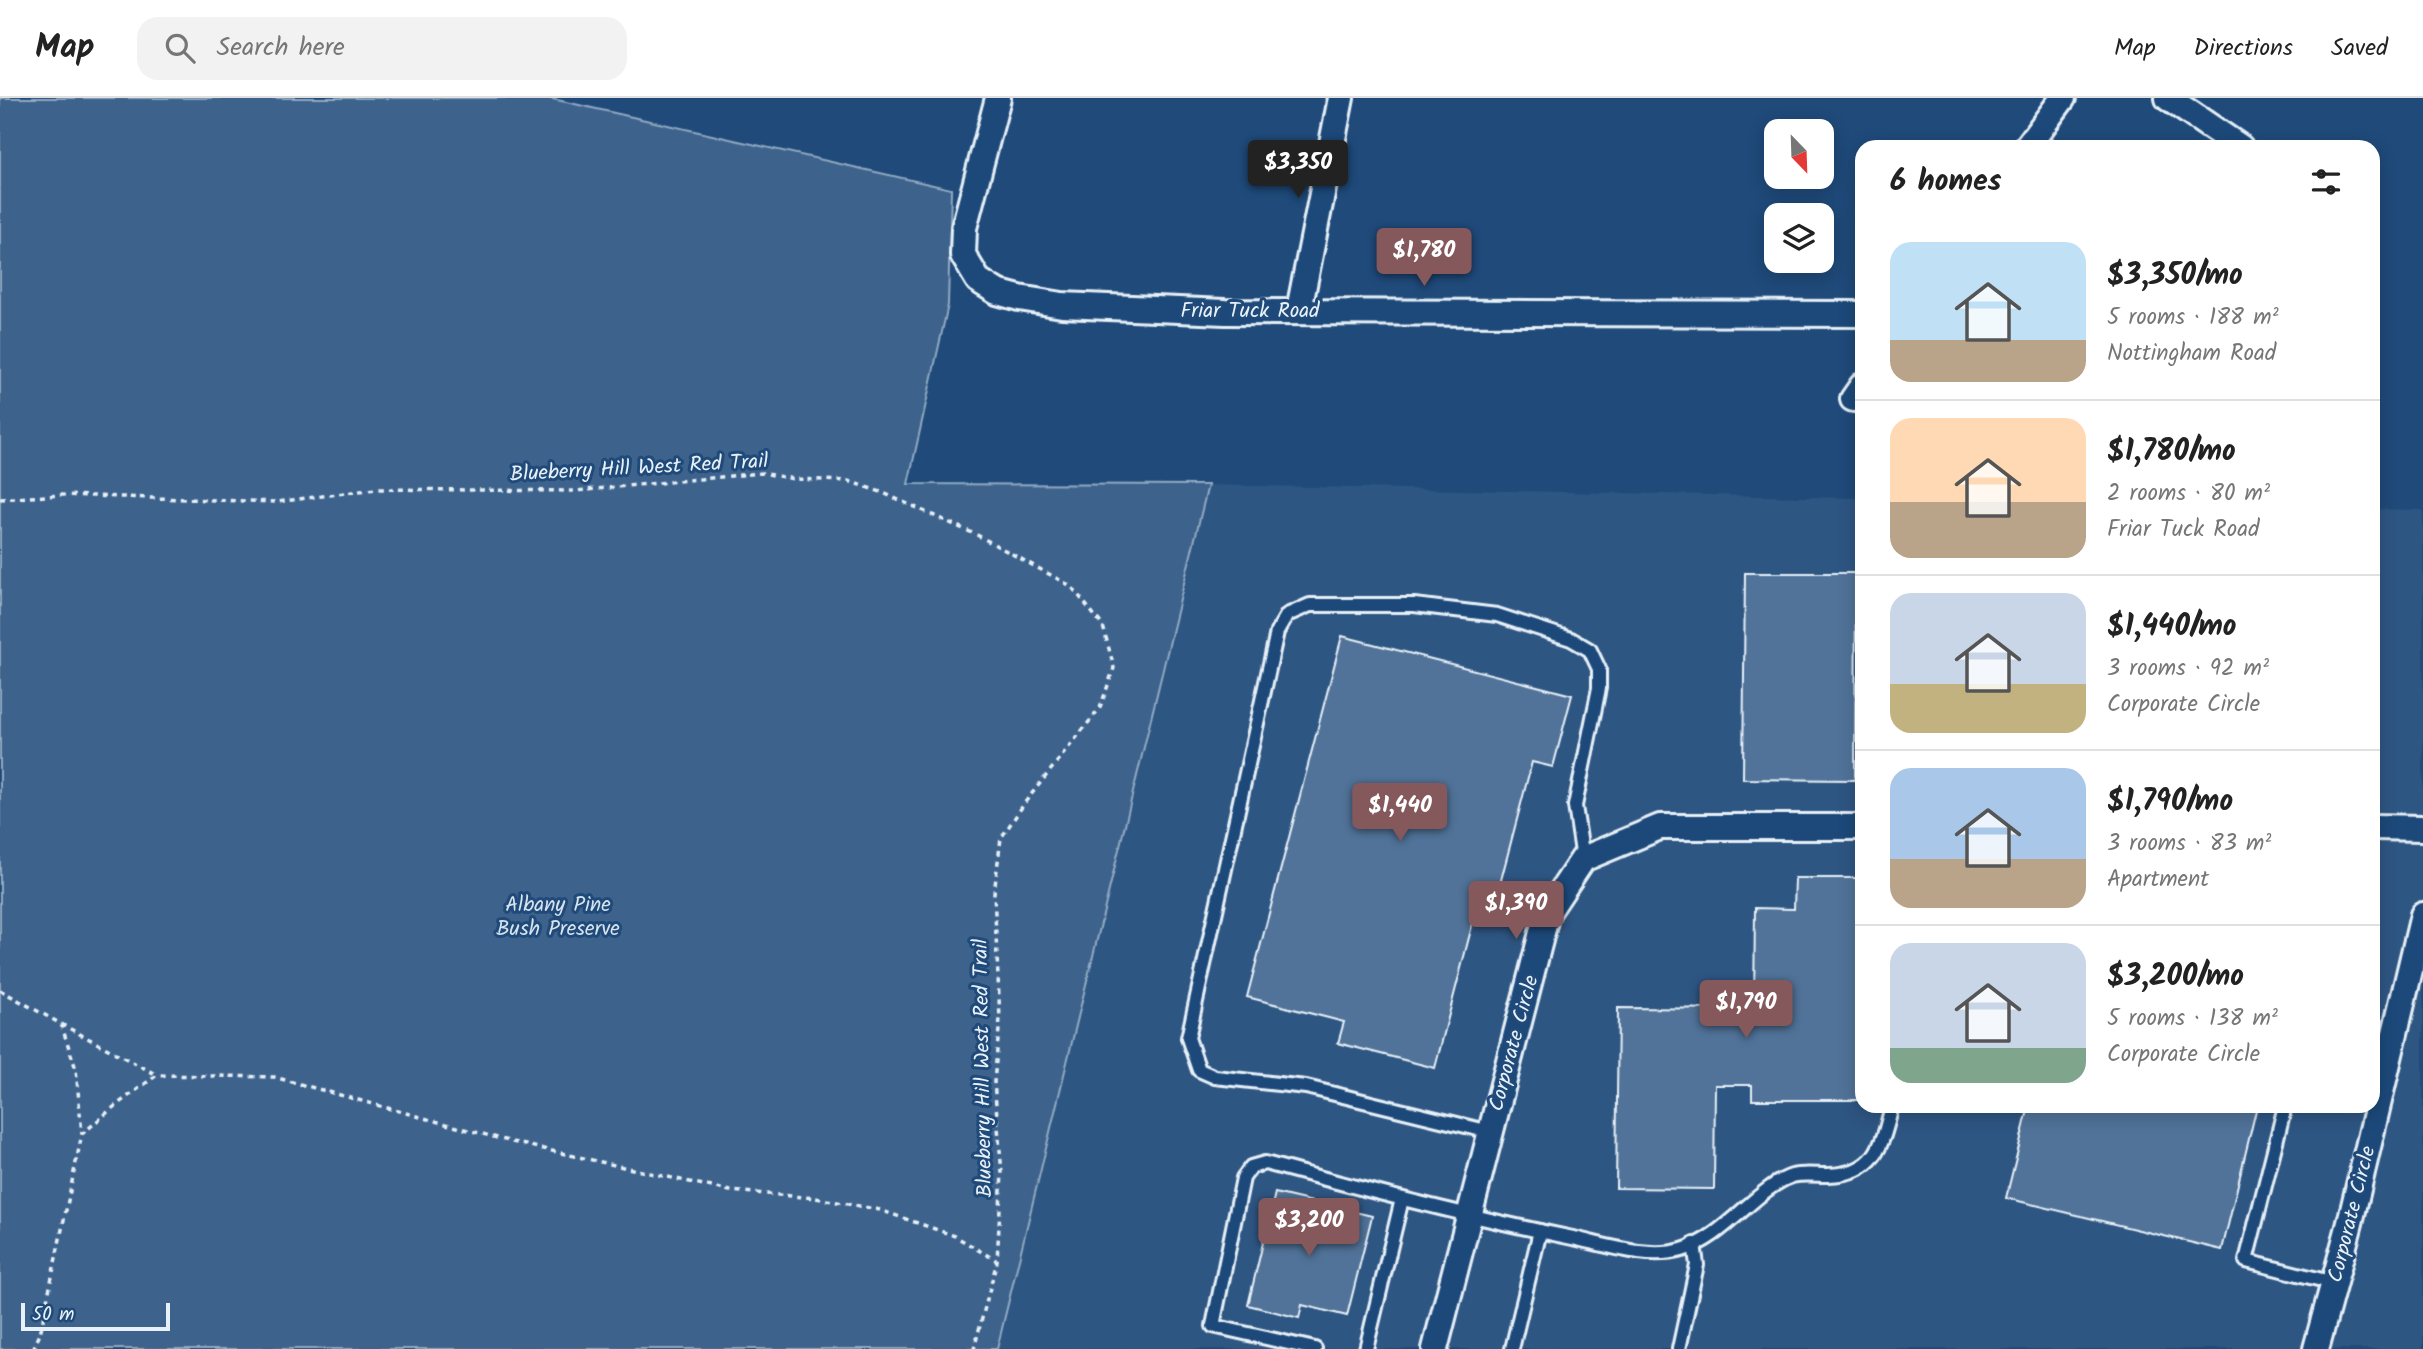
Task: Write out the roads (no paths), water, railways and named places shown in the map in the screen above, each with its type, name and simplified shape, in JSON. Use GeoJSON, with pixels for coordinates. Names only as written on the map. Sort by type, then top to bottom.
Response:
{"type":"FeatureCollection","features":[{"type":"Feature","properties":{"kind":"street","name":"Friar Tuck Road"},"geometry":{"type":"LineString","coordinates":[[998,98],[964,228],[964,255],[978,280],[997,292],[1062,305],[1225,312],[1299,310],[1855,314]]}},
{"type":"Feature","properties":{"kind":"street"},"geometry":{"type":"LineString","coordinates":[[1299,310],[1341,98]]}},
{"type":"Feature","properties":{"kind":"street"},"geometry":{"type":"LineString","coordinates":[[2032,140],[2063,98]]}},
{"type":"Feature","properties":{"kind":"street"},"geometry":{"type":"LineString","coordinates":[[2168,98],[2230,140]]}},
{"type":"Feature","properties":{"kind":"street"},"geometry":{"type":"LineString","coordinates":[[1583,859],[1660,827],[1855,827]]}},
{"type":"Feature","properties":{"kind":"street"},"geometry":{"type":"LineString","coordinates":[[2380,827],[2423,828]]}},
{"type":"Feature","properties":{"kind":"street","name":"Corporate Circle"},"geometry":{"type":"LineString","coordinates":[[1435,1349],[1547,914],[1583,859]]}},
{"type":"Feature","properties":{"kind":"street","name":"Corporate Circle"},"geometry":{"type":"LineString","coordinates":[[2380,1073],[2414,991],[2423,915]]}},
{"type":"Feature","properties":{"kind":"street","name":"Corporate Circle"},"geometry":{"type":"LineString","coordinates":[[2316,1349],[2334,1283],[2370,1113]]}},
{"type":"Feature","properties":{"kind":"lane"},"geometry":{"type":"LineString","coordinates":[[1490,1132],[1306,1087],[1215,1077],[1199,1070],[1192,1054],[1188,1038],[1277,632],[1287,615],[1310,605],[1415,605],[1497,615],[1571,639],[1590,650],[1599,669],[1599,688],[1575,806],[1583,859]]}},
{"type":"Feature","properties":{"kind":"lane"},"geometry":{"type":"LineString","coordinates":[[1315,1349],[1213,1326],[1242,1178],[1251,1167],[1265,1163],[1468,1217],[1649,1253],[1683,1250],[1731,1222],[1770,1189],[1792,1176],[1846,1174],[1870,1162],[1881,1149],[1890,1113]]}},
{"type":"Feature","properties":{"kind":"lane"},"geometry":{"type":"LineString","coordinates":[[2283,1113],[2246,1261],[2334,1283]]}},
{"type":"Feature","properties":{"kind":"lane"},"geometry":{"type":"LineString","coordinates":[[1366,1349],[1402,1199]]}},
{"type":"Feature","properties":{"kind":"lane"},"geometry":{"type":"LineString","coordinates":[[1512,1349],[1539,1231]]}},
{"type":"Feature","properties":{"kind":"lane"},"geometry":{"type":"LineString","coordinates":[[1679,1349],[1698,1265],[1694,1244]]}},
{"type":"Feature","properties":{"kind":"park label","name":"Albany Pine Bush Preserve"},"geometry":{"type":"Point","coordinates":[558,916]}}]}
